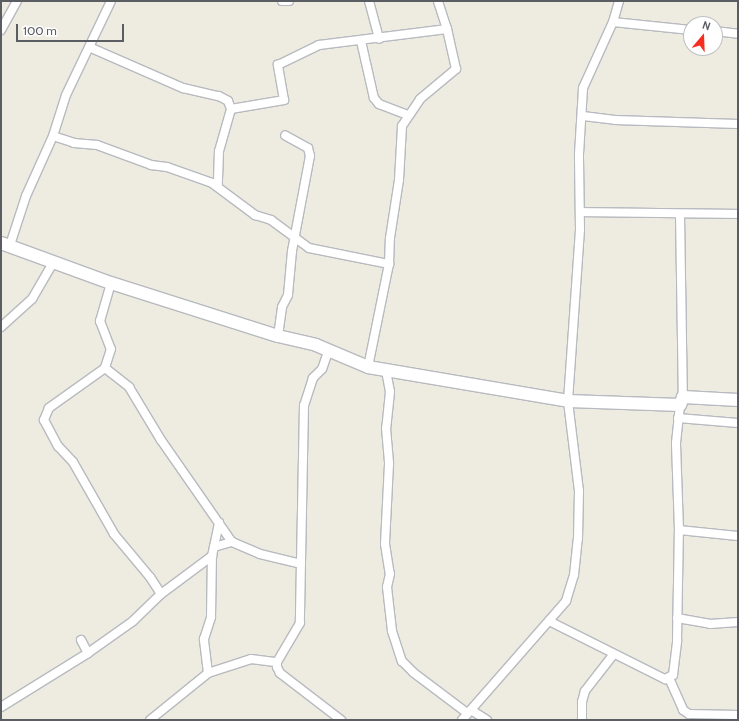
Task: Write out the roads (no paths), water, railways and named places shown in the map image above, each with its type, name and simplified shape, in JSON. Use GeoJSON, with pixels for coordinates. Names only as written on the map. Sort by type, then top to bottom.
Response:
{"type":"FeatureCollection","features":[{"type":"Feature","properties":{"kind":"street"},"geometry":{"type":"LineString","coordinates":[[1,30],[17,1]]}},
{"type":"Feature","properties":{"kind":"street"},"geometry":{"type":"LineString","coordinates":[[111,1],[66,95],[53,136],[5,244],[111,283],[278,336],[288,336],[329,349],[368,367],[386,371],[568,401],[738,400]]}},
{"type":"Feature","properties":{"kind":"street"},"geometry":{"type":"LineString","coordinates":[[282,1],[289,1]]}},
{"type":"Feature","properties":{"kind":"street"},"geometry":{"type":"LineString","coordinates":[[369,1],[379,38]]}},
{"type":"Feature","properties":{"kind":"street"},"geometry":{"type":"LineString","coordinates":[[368,367],[389,264],[390,238],[399,180],[400,136],[407,115],[420,98],[456,69],[447,29],[438,1]]}},
{"type":"Feature","properties":{"kind":"street"},"geometry":{"type":"LineString","coordinates":[[466,714],[550,621],[566,601],[574,575],[578,539],[579,491],[568,401],[580,212],[579,154],[583,116],[583,88],[614,22],[619,1]]}},
{"type":"Feature","properties":{"kind":"street"},"geometry":{"type":"LineString","coordinates":[[614,22],[683,29]]}},
{"type":"Feature","properties":{"kind":"street"},"geometry":{"type":"LineString","coordinates":[[231,109],[284,100],[278,65],[287,59],[319,45],[361,41],[447,29]]}},
{"type":"Feature","properties":{"kind":"street"},"geometry":{"type":"LineString","coordinates":[[723,32],[738,34]]}},
{"type":"Feature","properties":{"kind":"street"},"geometry":{"type":"LineString","coordinates":[[361,41],[374,98],[379,104],[407,115]]}},
{"type":"Feature","properties":{"kind":"street"},"geometry":{"type":"LineString","coordinates":[[89,47],[182,88],[219,96],[228,101],[231,109],[219,151],[218,186]]}},
{"type":"Feature","properties":{"kind":"street"},"geometry":{"type":"LineString","coordinates":[[583,116],[616,120],[738,124]]}},
{"type":"Feature","properties":{"kind":"street"},"geometry":{"type":"LineString","coordinates":[[278,336],[282,307],[288,295],[295,237],[310,152],[285,135]]}},
{"type":"Feature","properties":{"kind":"street"},"geometry":{"type":"LineString","coordinates":[[53,136],[74,143],[97,145],[218,186],[255,215],[271,220],[309,248],[389,264]]}},
{"type":"Feature","properties":{"kind":"street"},"geometry":{"type":"LineString","coordinates":[[580,212],[738,214]]}},
{"type":"Feature","properties":{"kind":"street"},"geometry":{"type":"LineString","coordinates":[[550,621],[613,655],[665,680],[670,678],[675,669],[679,530],[676,443],[681,401],[680,214]]}},
{"type":"Feature","properties":{"kind":"street"},"geometry":{"type":"LineString","coordinates":[[1,328],[32,298],[54,261]]}},
{"type":"Feature","properties":{"kind":"street"},"geometry":{"type":"LineString","coordinates":[[111,283],[100,321],[111,349],[106,368],[49,408],[44,420],[58,446],[73,462],[114,534],[150,577],[161,594]]}},
{"type":"Feature","properties":{"kind":"street"},"geometry":{"type":"LineString","coordinates":[[329,349],[322,369],[313,378],[304,405],[300,622],[277,662],[280,673],[341,720]]}},
{"type":"Feature","properties":{"kind":"street"},"geometry":{"type":"LineString","coordinates":[[106,368],[129,387],[161,440],[232,542],[260,554],[301,564]]}},
{"type":"Feature","properties":{"kind":"street"},"geometry":{"type":"LineString","coordinates":[[386,371],[390,392],[386,428],[389,464],[385,544],[390,574],[387,587],[392,631],[402,661],[414,673],[466,714],[487,720]]}},
{"type":"Feature","properties":{"kind":"street"},"geometry":{"type":"LineString","coordinates":[[678,418],[738,423]]}},
{"type":"Feature","properties":{"kind":"street"},"geometry":{"type":"LineString","coordinates":[[208,673],[204,639],[211,617],[212,556],[219,523]]}},
{"type":"Feature","properties":{"kind":"street"},"geometry":{"type":"LineString","coordinates":[[679,530],[738,536]]}},
{"type":"Feature","properties":{"kind":"street"},"geometry":{"type":"LineString","coordinates":[[214,547],[232,542]]}},
{"type":"Feature","properties":{"kind":"street"},"geometry":{"type":"LineString","coordinates":[[1,707],[88,653],[133,621],[161,594],[212,556]]}},
{"type":"Feature","properties":{"kind":"street"},"geometry":{"type":"LineString","coordinates":[[677,618],[710,624],[738,622]]}},
{"type":"Feature","properties":{"kind":"street"},"geometry":{"type":"LineString","coordinates":[[81,640],[88,653]]}},
{"type":"Feature","properties":{"kind":"street"},"geometry":{"type":"LineString","coordinates":[[582,720],[582,702],[585,691],[613,655]]}},
{"type":"Feature","properties":{"kind":"street"},"geometry":{"type":"LineString","coordinates":[[156,718],[208,673],[251,659],[277,662]]}},
{"type":"Feature","properties":{"kind":"street"},"geometry":{"type":"LineString","coordinates":[[670,678],[683,710],[689,714],[738,715]]}}]}
